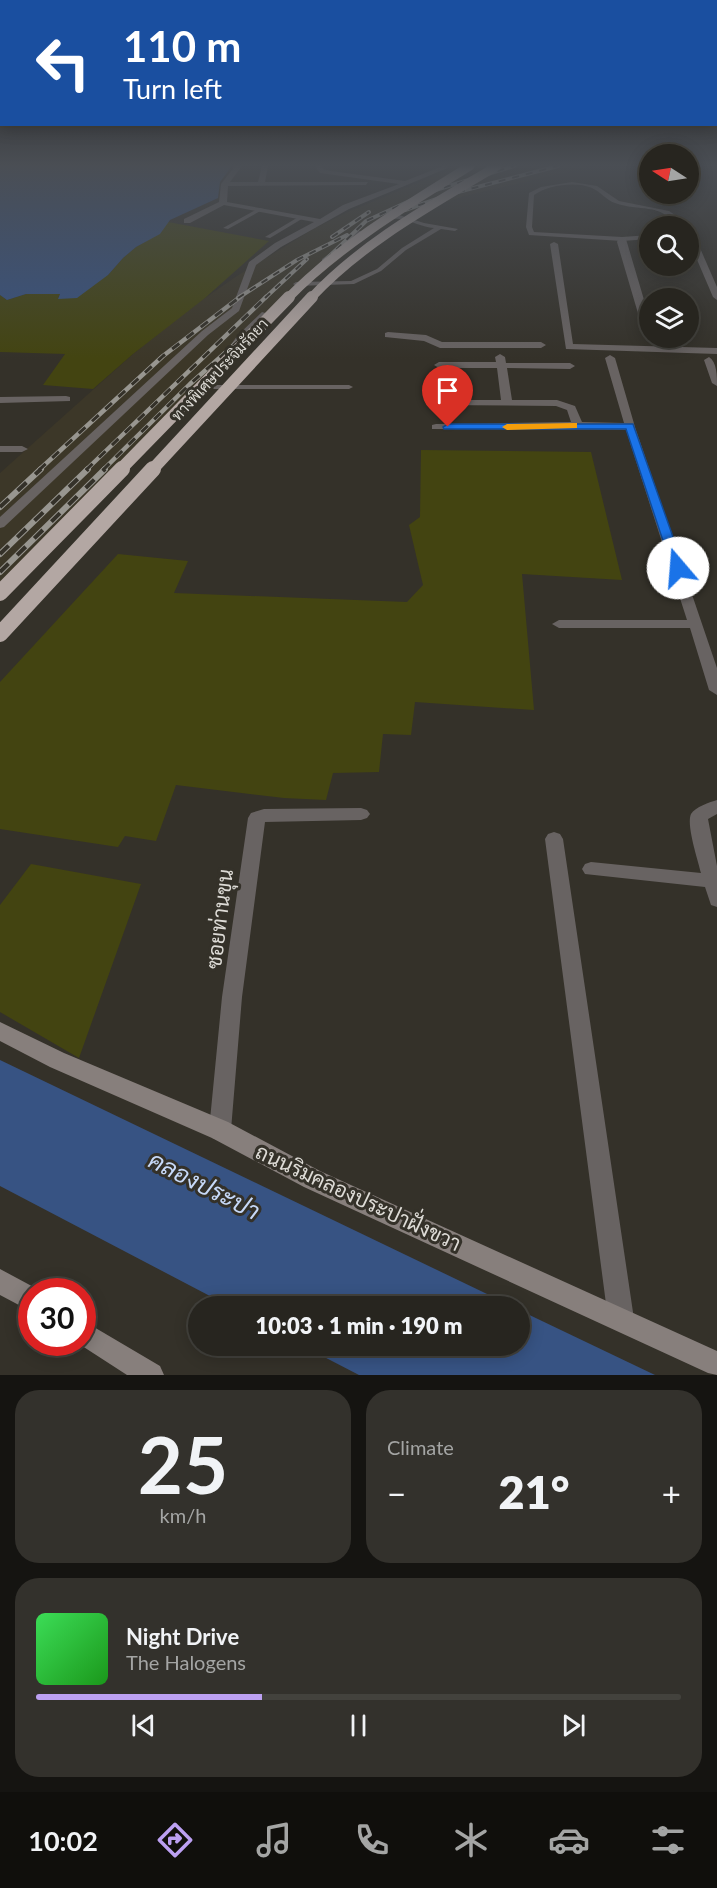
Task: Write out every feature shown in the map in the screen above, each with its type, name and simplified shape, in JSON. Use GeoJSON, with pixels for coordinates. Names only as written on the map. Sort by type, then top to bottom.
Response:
{"type":"FeatureCollection","features":[{"type":"Feature","properties":{"kind":"highway","name":"ทางพิเศษประจิมรัถยา"},"geometry":{"type":"LineString","coordinates":[[0,593],[298,288],[369,230]]}},
{"type":"Feature","properties":{"kind":"highway","name":"ทางพิเศษประจิมรัถยา"},"geometry":{"type":"LineString","coordinates":[[0,634],[279,330],[326,282],[393,230]]}},
{"type":"Feature","properties":{"kind":"street"},"geometry":{"type":"LineString","coordinates":[[0,524],[205,333],[236,309],[252,264],[304,230]]}},
{"type":"Feature","properties":{"kind":"street"},"geometry":{"type":"LineString","coordinates":[[622,239],[639,301]]}},
{"type":"Feature","properties":{"kind":"street"},"geometry":{"type":"LineString","coordinates":[[554,244],[569,347],[717,351]]}},
{"type":"Feature","properties":{"kind":"street"},"geometry":{"type":"LineString","coordinates":[[699,255],[717,297]]}},
{"type":"Feature","properties":{"kind":"street"},"geometry":{"type":"LineString","coordinates":[[388,335],[426,338],[440,345],[541,345]]}},
{"type":"Feature","properties":{"kind":"street"},"geometry":{"type":"LineString","coordinates":[[499,345],[507,403]]}},
{"type":"Feature","properties":{"kind":"street"},"geometry":{"type":"LineString","coordinates":[[610,358],[630,426],[717,690]]}},
{"type":"Feature","properties":{"kind":"street"},"geometry":{"type":"LineString","coordinates":[[709,360],[716,380]]}},
{"type":"Feature","properties":{"kind":"street"},"geometry":{"type":"LineString","coordinates":[[439,365],[570,366]]}},
{"type":"Feature","properties":{"kind":"street"},"geometry":{"type":"LineString","coordinates":[[0,400],[66,399]]}},
{"type":"Feature","properties":{"kind":"street"},"geometry":{"type":"LineString","coordinates":[[441,403],[566,405],[571,408],[578,425]]}},
{"type":"Feature","properties":{"kind":"street"},"geometry":{"type":"LineString","coordinates":[[436,427],[630,426]]}},
{"type":"Feature","properties":{"kind":"street"},"geometry":{"type":"LineString","coordinates":[[0,449],[22,448]]}},
{"type":"Feature","properties":{"kind":"street"},"geometry":{"type":"LineString","coordinates":[[559,624],[696,624]]}},
{"type":"Feature","properties":{"kind":"street"},"geometry":{"type":"LineString","coordinates":[[717,806],[699,816],[702,843],[717,900]]}},
{"type":"Feature","properties":{"kind":"street","name":"ซอยท่านขุน"},"geometry":{"type":"LineString","coordinates":[[220,1130],[232,997],[257,818],[264,814],[361,814]]}},
{"type":"Feature","properties":{"kind":"street"},"geometry":{"type":"LineString","coordinates":[[554,838],[621,1319]]}},
{"type":"Feature","properties":{"kind":"street"},"geometry":{"type":"LineString","coordinates":[[591,869],[712,881]]}},
{"type":"Feature","properties":{"kind":"street","name":"ถนนริมคลองประปาฝั่งขวา"},"geometry":{"type":"LineString","coordinates":[[0,1031],[57,1060],[220,1130],[312,1179],[717,1364]]}},
{"type":"Feature","properties":{"kind":"street"},"geometry":{"type":"LineString","coordinates":[[0,1281],[18,1292]]}},
{"type":"Feature","properties":{"kind":"street"},"geometry":{"type":"LineString","coordinates":[[96,1341],[151,1375]]}},
{"type":"Feature","properties":{"kind":"lane"},"geometry":{"type":"LineString","coordinates":[[268,237],[280,230]]}},
{"type":"Feature","properties":{"kind":"lane"},"geometry":{"type":"LineString","coordinates":[[0,598],[198,387],[241,337],[296,284],[341,246],[364,230]]}},
{"type":"Feature","properties":{"kind":"lane"},"geometry":{"type":"LineString","coordinates":[[296,284],[352,283],[379,270],[404,249],[434,230]]}},
{"type":"Feature","properties":{"kind":"lane"},"geometry":{"type":"LineString","coordinates":[[530,230],[531,234],[622,239],[639,238]]}},
{"type":"Feature","properties":{"kind":"lane"},"geometry":{"type":"LineString","coordinates":[[198,387],[349,387]]}},
{"type":"Feature","properties":{"kind":"shaded area"},"geometry":{"type":"Polygon","coordinates":[[[162,230],[211,230],[269,241],[205,298],[133,354],[93,389],[43,385],[65,354],[0,352],[0,295],[7,300],[26,294],[60,294],[58,298],[108,275],[136,247],[162,230]]]}},
{"type":"Feature","properties":{"kind":"shaded area"},"geometry":{"type":"Polygon","coordinates":[[[311,230],[378,230],[359,243],[249,333],[0,587],[0,473],[133,354],[186,311],[237,276],[311,230]]]}},
{"type":"Feature","properties":{"kind":"shaded area"},"geometry":{"type":"Polygon","coordinates":[[[421,450],[591,452],[622,580],[522,574],[534,710],[415,702],[411,735],[383,734],[379,772],[333,773],[326,800],[284,798],[176,785],[156,841],[125,836],[118,847],[0,829],[0,682],[118,554],[188,561],[174,593],[407,602],[423,585],[409,525],[420,517],[421,450]]]}},
{"type":"Feature","properties":{"kind":"shaded area"},"geometry":{"type":"Polygon","coordinates":[[[31,864],[141,884],[79,1058],[0,1012],[0,905],[31,864]]]}},
{"type":"Feature","properties":{"kind":"water"},"geometry":{"type":"Polygon","coordinates":[[[0,230],[163,230],[136,247],[108,275],[77,298],[58,299],[60,294],[26,294],[7,300],[0,295],[0,230]]]}},
{"type":"Feature","properties":{"kind":"water","name":"คลองประปา"},"geometry":{"type":"Polygon","coordinates":[[[0,1060],[491,1296],[210,1296],[0,1186],[0,1060]]]}},
{"type":"Feature","properties":{"kind":"water"},"geometry":{"type":"Polygon","coordinates":[[[530,1315],[655,1375],[359,1375],[322,1356],[530,1356],[530,1315]]]}},
{"type":"Feature","properties":{"kind":"railway"},"geometry":{"type":"LineString","coordinates":[[332,237],[342,230]]}},
{"type":"Feature","properties":{"kind":"railway"},"geometry":{"type":"LineString","coordinates":[[286,298],[356,230]]}},
{"type":"Feature","properties":{"kind":"railway"},"geometry":{"type":"LineString","coordinates":[[238,298],[297,260],[347,235]]}},
{"type":"Feature","properties":{"kind":"railway"},"geometry":{"type":"LineString","coordinates":[[265,298],[307,259]]}},
{"type":"Feature","properties":{"kind":"railway"},"geometry":{"type":"LineString","coordinates":[[39,470],[163,356],[240,297]]}},
{"type":"Feature","properties":{"kind":"railway"},"geometry":{"type":"LineString","coordinates":[[86,470],[266,297]]}},
{"type":"Feature","properties":{"kind":"railway"},"geometry":{"type":"LineString","coordinates":[[103,470],[190,384],[288,297]]}},
{"type":"Feature","properties":{"kind":"railway"},"geometry":{"type":"LineString","coordinates":[[0,507],[41,469]]}},
{"type":"Feature","properties":{"kind":"railway"},"geometry":{"type":"LineString","coordinates":[[0,554],[88,469]]}},
{"type":"Feature","properties":{"kind":"railway"},"geometry":{"type":"LineString","coordinates":[[0,572],[105,469]]}},
{"type":"Feature","properties":{"kind":"slow traffic"},"geometry":{"type":"LineString","coordinates":[[507,427],[573,425]]}},
{"type":"Feature","properties":{"kind":"route"},"geometry":{"type":"LineString","coordinates":[[448,427],[630,426],[678,568]]}}]}
